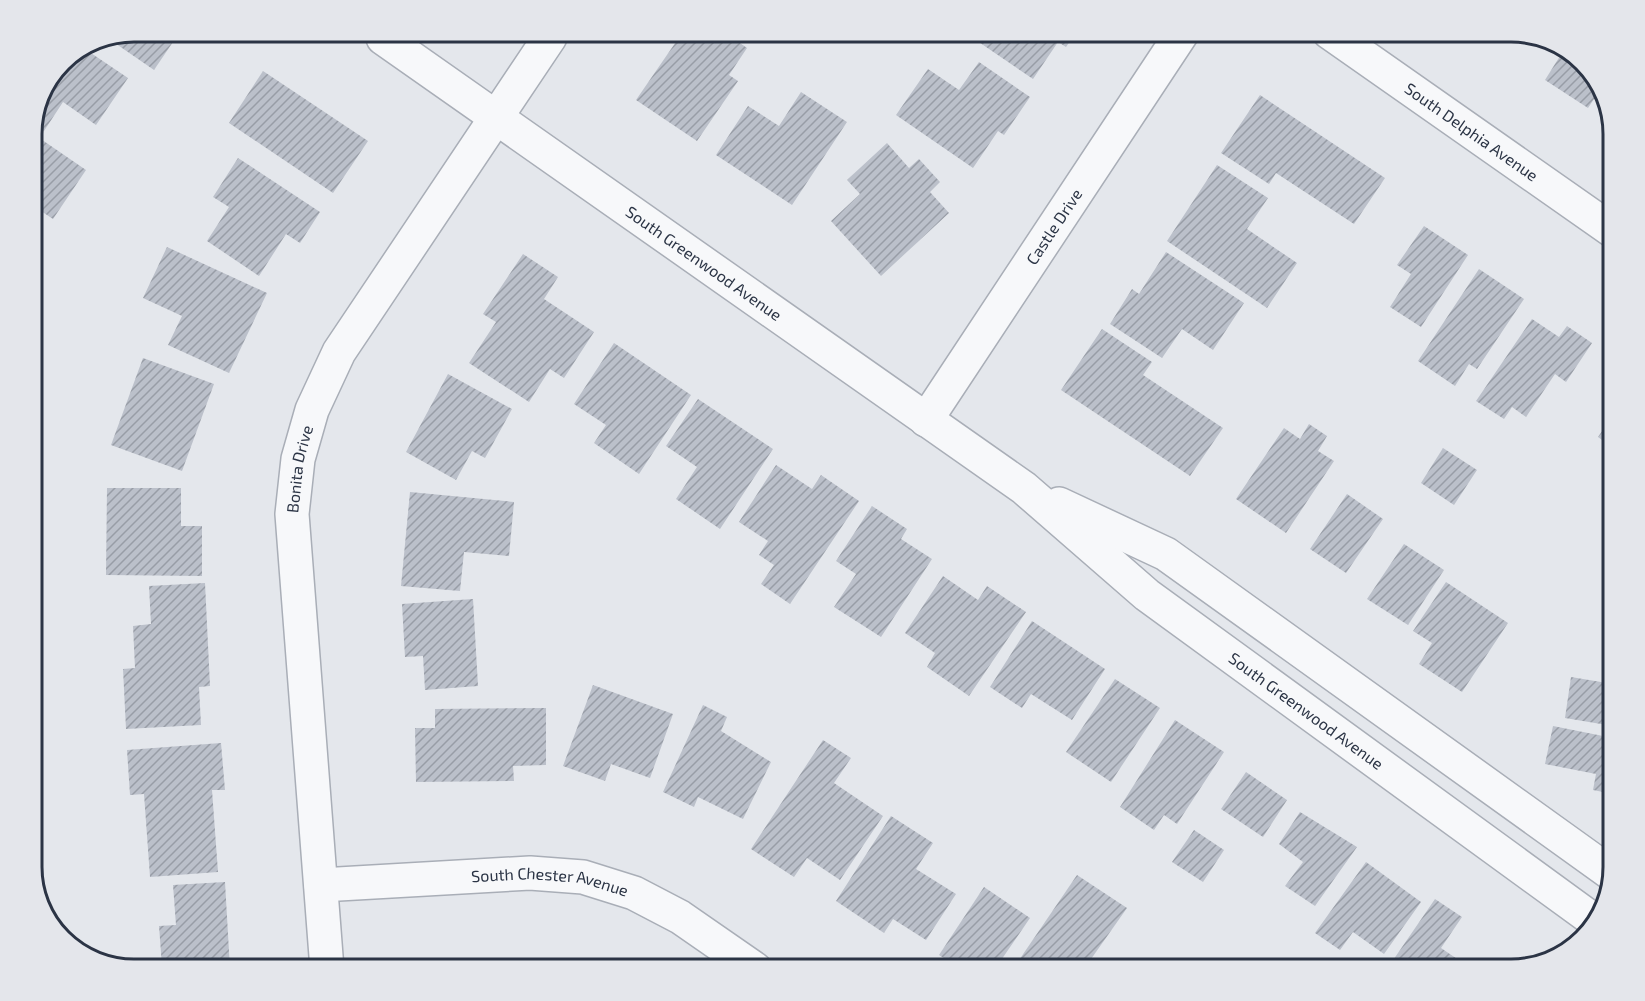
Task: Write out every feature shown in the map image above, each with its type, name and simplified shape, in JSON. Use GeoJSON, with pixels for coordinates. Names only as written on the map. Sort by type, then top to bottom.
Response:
{"type":"FeatureCollection","features":[{"type":"Feature","properties":{"kind":"street","name":"South Greenwood Avenue"},"geometry":{"type":"LineString","coordinates":[[389,42],[1024,488],[1147,595],[1589,917]]}},
{"type":"Feature","properties":{"kind":"street","name":"Bonita Drive"},"geometry":{"type":"LineString","coordinates":[[326,959],[292,514],[298,459],[312,410],[339,352],[547,42]]}},
{"type":"Feature","properties":{"kind":"street","name":"Castle Drive"},"geometry":{"type":"LineString","coordinates":[[926,420],[1176,42]]}},
{"type":"Feature","properties":{"kind":"street","name":"South Delphia Avenue"},"geometry":{"type":"LineString","coordinates":[[1342,42],[1603,224]]}},
{"type":"Feature","properties":{"kind":"street","name":"South Greenwood Avenue"},"geometry":{"type":"LineString","coordinates":[[1024,488],[1166,554],[1603,868]]}},
{"type":"Feature","properties":{"kind":"street","name":"South Chester Avenue"},"geometry":{"type":"LineString","coordinates":[[321,885],[530,873],[583,877],[634,893],[680,917],[741,959]]}},
{"type":"Feature","properties":{"kind":"building"},"geometry":{"type":"Polygon","coordinates":[[[173,42],[154,70],[116,44],[173,42]]]}},
{"type":"Feature","properties":{"kind":"building"},"geometry":{"type":"Polygon","coordinates":[[[676,42],[738,42],[747,48],[729,75],[738,81],[697,141],[636,100],[676,42]]]}},
{"type":"Feature","properties":{"kind":"building"},"geometry":{"type":"Polygon","coordinates":[[[979,42],[1058,42],[1033,79],[979,42]]]}},
{"type":"Feature","properties":{"kind":"building"},"geometry":{"type":"Polygon","coordinates":[[[1058,42],[1069,42],[1066,47],[1058,42]]]}},
{"type":"Feature","properties":{"kind":"building"},"geometry":{"type":"Polygon","coordinates":[[[91,53],[128,78],[96,125],[63,102],[44,131],[42,128],[45,110],[51,93],[73,65],[88,54],[91,53]]]}},
{"type":"Feature","properties":{"kind":"building"},"geometry":{"type":"Polygon","coordinates":[[[1560,56],[1580,73],[1595,97],[1588,108],[1545,80],[1560,56]]]}},
{"type":"Feature","properties":{"kind":"building"},"geometry":{"type":"Polygon","coordinates":[[[979,62],[1030,97],[1004,135],[998,131],[973,168],[896,115],[928,69],[959,90],[979,62]]]}},
{"type":"Feature","properties":{"kind":"building"},"geometry":{"type":"Polygon","coordinates":[[[263,71],[368,141],[333,193],[229,123],[263,71]]]}},
{"type":"Feature","properties":{"kind":"building"},"geometry":{"type":"Polygon","coordinates":[[[801,92],[847,122],[792,205],[716,155],[748,106],[779,126],[801,92]]]}},
{"type":"Feature","properties":{"kind":"building"},"geometry":{"type":"Polygon","coordinates":[[[1260,95],[1385,178],[1354,224],[1276,173],[1269,184],[1221,153],[1260,95]]]}},
{"type":"Feature","properties":{"kind":"building"},"geometry":{"type":"Polygon","coordinates":[[[42,140],[86,170],[53,219],[42,212],[42,140]]]}},
{"type":"Feature","properties":{"kind":"building"},"geometry":{"type":"Polygon","coordinates":[[[887,143],[909,168],[919,159],[940,182],[930,192],[949,213],[881,276],[831,221],[860,194],[847,180],[887,143]]]}},
{"type":"Feature","properties":{"kind":"building"},"geometry":{"type":"Polygon","coordinates":[[[238,158],[320,212],[300,243],[286,234],[259,276],[207,241],[229,207],[213,197],[238,158]]]}},
{"type":"Feature","properties":{"kind":"building"},"geometry":{"type":"Polygon","coordinates":[[[1217,165],[1268,198],[1247,229],[1297,263],[1267,308],[1167,241],[1217,165]]]}},
{"type":"Feature","properties":{"kind":"building"},"geometry":{"type":"Polygon","coordinates":[[[1424,226],[1468,255],[1421,327],[1390,307],[1411,274],[1397,265],[1424,226]]]}},
{"type":"Feature","properties":{"kind":"building"},"geometry":{"type":"Polygon","coordinates":[[[167,247],[267,293],[229,373],[168,345],[182,316],[143,298],[167,247]]]}},
{"type":"Feature","properties":{"kind":"building"},"geometry":{"type":"Polygon","coordinates":[[[1166,252],[1244,303],[1213,350],[1182,329],[1162,358],[1110,324],[1132,289],[1139,294],[1166,252]]]}},
{"type":"Feature","properties":{"kind":"building"},"geometry":{"type":"Polygon","coordinates":[[[523,254],[558,277],[544,299],[594,332],[564,378],[550,369],[529,402],[469,363],[496,322],[483,314],[523,254]]]}},
{"type":"Feature","properties":{"kind":"building"},"geometry":{"type":"Polygon","coordinates":[[[1479,269],[1524,299],[1477,369],[1469,364],[1455,386],[1418,361],[1479,269]]]}},
{"type":"Feature","properties":{"kind":"building"},"geometry":{"type":"Polygon","coordinates":[[[1532,319],[1559,337],[1567,326],[1592,343],[1566,382],[1555,374],[1526,417],[1512,407],[1504,419],[1476,401],[1532,319]]]}},
{"type":"Feature","properties":{"kind":"building"},"geometry":{"type":"Polygon","coordinates":[[[1102,329],[1152,362],[1143,375],[1223,428],[1190,476],[1061,390],[1102,329]]]}},
{"type":"Feature","properties":{"kind":"building"},"geometry":{"type":"Polygon","coordinates":[[[614,343],[691,395],[639,474],[594,443],[606,425],[574,404],[614,343]]]}},
{"type":"Feature","properties":{"kind":"building"},"geometry":{"type":"Polygon","coordinates":[[[143,358],[214,384],[182,471],[111,445],[143,358]]]}},
{"type":"Feature","properties":{"kind":"building"},"geometry":{"type":"Polygon","coordinates":[[[448,374],[512,409],[485,458],[472,451],[456,480],[406,452],[448,374]]]}},
{"type":"Feature","properties":{"kind":"building"},"geometry":{"type":"Polygon","coordinates":[[[698,399],[773,449],[720,529],[676,499],[697,467],[666,446],[698,399]]]}},
{"type":"Feature","properties":{"kind":"building"},"geometry":{"type":"Polygon","coordinates":[[[1309,424],[1327,436],[1318,451],[1334,461],[1286,533],[1236,499],[1284,428],[1300,439],[1309,424]]]}},
{"type":"Feature","properties":{"kind":"building"},"geometry":{"type":"Polygon","coordinates":[[[1603,430],[1603,441],[1598,437],[1603,430]]]}},
{"type":"Feature","properties":{"kind":"building"},"geometry":{"type":"Polygon","coordinates":[[[1443,448],[1477,470],[1454,505],[1421,483],[1443,448]]]}},
{"type":"Feature","properties":{"kind":"building"},"geometry":{"type":"Polygon","coordinates":[[[776,465],[812,489],[821,475],[859,501],[790,604],[761,584],[774,565],[759,555],[768,541],[739,522],[776,465]]]}},
{"type":"Feature","properties":{"kind":"building"},"geometry":{"type":"Polygon","coordinates":[[[107,488],[181,488],[181,526],[202,526],[202,576],[106,575],[107,488]]]}},
{"type":"Feature","properties":{"kind":"building"},"geometry":{"type":"Polygon","coordinates":[[[410,492],[514,502],[509,556],[464,552],[460,591],[401,586],[410,492]]]}},
{"type":"Feature","properties":{"kind":"building"},"geometry":{"type":"Polygon","coordinates":[[[1347,494],[1383,519],[1346,573],[1310,549],[1347,494]]]}},
{"type":"Feature","properties":{"kind":"building"},"geometry":{"type":"Polygon","coordinates":[[[872,506],[907,529],[901,539],[932,559],[881,637],[834,607],[856,574],[836,561],[872,506]]]}},
{"type":"Feature","properties":{"kind":"building"},"geometry":{"type":"Polygon","coordinates":[[[1404,544],[1444,570],[1408,625],[1367,599],[1404,544]]]}},
{"type":"Feature","properties":{"kind":"building"},"geometry":{"type":"Polygon","coordinates":[[[943,576],[978,600],[987,586],[1026,612],[969,696],[927,667],[935,653],[905,633],[943,576]]]}},
{"type":"Feature","properties":{"kind":"building"},"geometry":{"type":"Polygon","coordinates":[[[1446,582],[1508,623],[1462,692],[1419,664],[1432,643],[1413,631],[1446,582]]]}},
{"type":"Feature","properties":{"kind":"building"},"geometry":{"type":"Polygon","coordinates":[[[205,583],[210,686],[199,687],[201,725],[126,729],[123,669],[135,668],[133,626],[151,624],[149,586],[205,583]]]}},
{"type":"Feature","properties":{"kind":"building"},"geometry":{"type":"Polygon","coordinates":[[[473,599],[478,686],[425,690],[423,656],[405,657],[402,604],[473,599]]]}},
{"type":"Feature","properties":{"kind":"building"},"geometry":{"type":"Polygon","coordinates":[[[1032,621],[1105,669],[1072,720],[1031,694],[1022,708],[990,687],[1032,621]]]}},
{"type":"Feature","properties":{"kind":"building"},"geometry":{"type":"Polygon","coordinates":[[[1571,677],[1603,682],[1603,724],[1565,718],[1571,677]]]}},
{"type":"Feature","properties":{"kind":"building"},"geometry":{"type":"Polygon","coordinates":[[[1115,679],[1160,708],[1111,782],[1066,752],[1115,679]]]}},
{"type":"Feature","properties":{"kind":"building"},"geometry":{"type":"Polygon","coordinates":[[[593,685],[673,714],[650,778],[611,764],[605,781],[563,766],[593,685]]]}},
{"type":"Feature","properties":{"kind":"building"},"geometry":{"type":"Polygon","coordinates":[[[703,705],[727,717],[721,731],[771,762],[743,819],[698,797],[694,807],[663,792],[703,705]]]}},
{"type":"Feature","properties":{"kind":"building"},"geometry":{"type":"Polygon","coordinates":[[[546,708],[546,765],[513,766],[514,781],[416,782],[415,728],[435,728],[435,709],[546,708]]]}},
{"type":"Feature","properties":{"kind":"building"},"geometry":{"type":"Polygon","coordinates":[[[1175,720],[1224,752],[1177,824],[1164,815],[1154,830],[1120,807],[1175,720]]]}},
{"type":"Feature","properties":{"kind":"building"},"geometry":{"type":"Polygon","coordinates":[[[1553,726],[1603,736],[1603,792],[1593,790],[1596,774],[1545,764],[1553,726]]]}},
{"type":"Feature","properties":{"kind":"building"},"geometry":{"type":"Polygon","coordinates":[[[823,740],[851,758],[834,783],[883,816],[840,880],[807,858],[794,877],[751,849],[823,740]]]}},
{"type":"Feature","properties":{"kind":"building"},"geometry":{"type":"Polygon","coordinates":[[[221,743],[225,790],[212,790],[218,872],[150,877],[144,794],[130,795],[127,750],[221,743]]]}},
{"type":"Feature","properties":{"kind":"building"},"geometry":{"type":"Polygon","coordinates":[[[1246,772],[1287,800],[1263,837],[1221,809],[1246,772]]]}},
{"type":"Feature","properties":{"kind":"building"},"geometry":{"type":"Polygon","coordinates":[[[1300,812],[1357,847],[1315,906],[1285,886],[1303,862],[1279,844],[1300,812]]]}},
{"type":"Feature","properties":{"kind":"building"},"geometry":{"type":"Polygon","coordinates":[[[891,816],[933,843],[916,869],[956,894],[926,940],[893,919],[884,933],[836,901],[891,816]]]}},
{"type":"Feature","properties":{"kind":"building"},"geometry":{"type":"Polygon","coordinates":[[[1194,830],[1224,850],[1203,882],[1172,862],[1194,830]]]}},
{"type":"Feature","properties":{"kind":"building"},"geometry":{"type":"Polygon","coordinates":[[[1366,862],[1421,902],[1384,954],[1353,932],[1340,950],[1315,933],[1366,862]]]}},
{"type":"Feature","properties":{"kind":"building"},"geometry":{"type":"Polygon","coordinates":[[[1077,875],[1127,908],[1091,959],[1020,959],[1077,875]]]}},
{"type":"Feature","properties":{"kind":"building"},"geometry":{"type":"Polygon","coordinates":[[[225,882],[229,959],[161,959],[159,926],[176,925],[173,885],[225,882]]]}},
{"type":"Feature","properties":{"kind":"building"},"geometry":{"type":"Polygon","coordinates":[[[984,887],[1030,918],[1002,959],[945,959],[939,955],[984,887]]]}},
{"type":"Feature","properties":{"kind":"building"},"geometry":{"type":"Polygon","coordinates":[[[1435,899],[1462,917],[1441,948],[1457,959],[1394,959],[1435,899]]]}}]}
